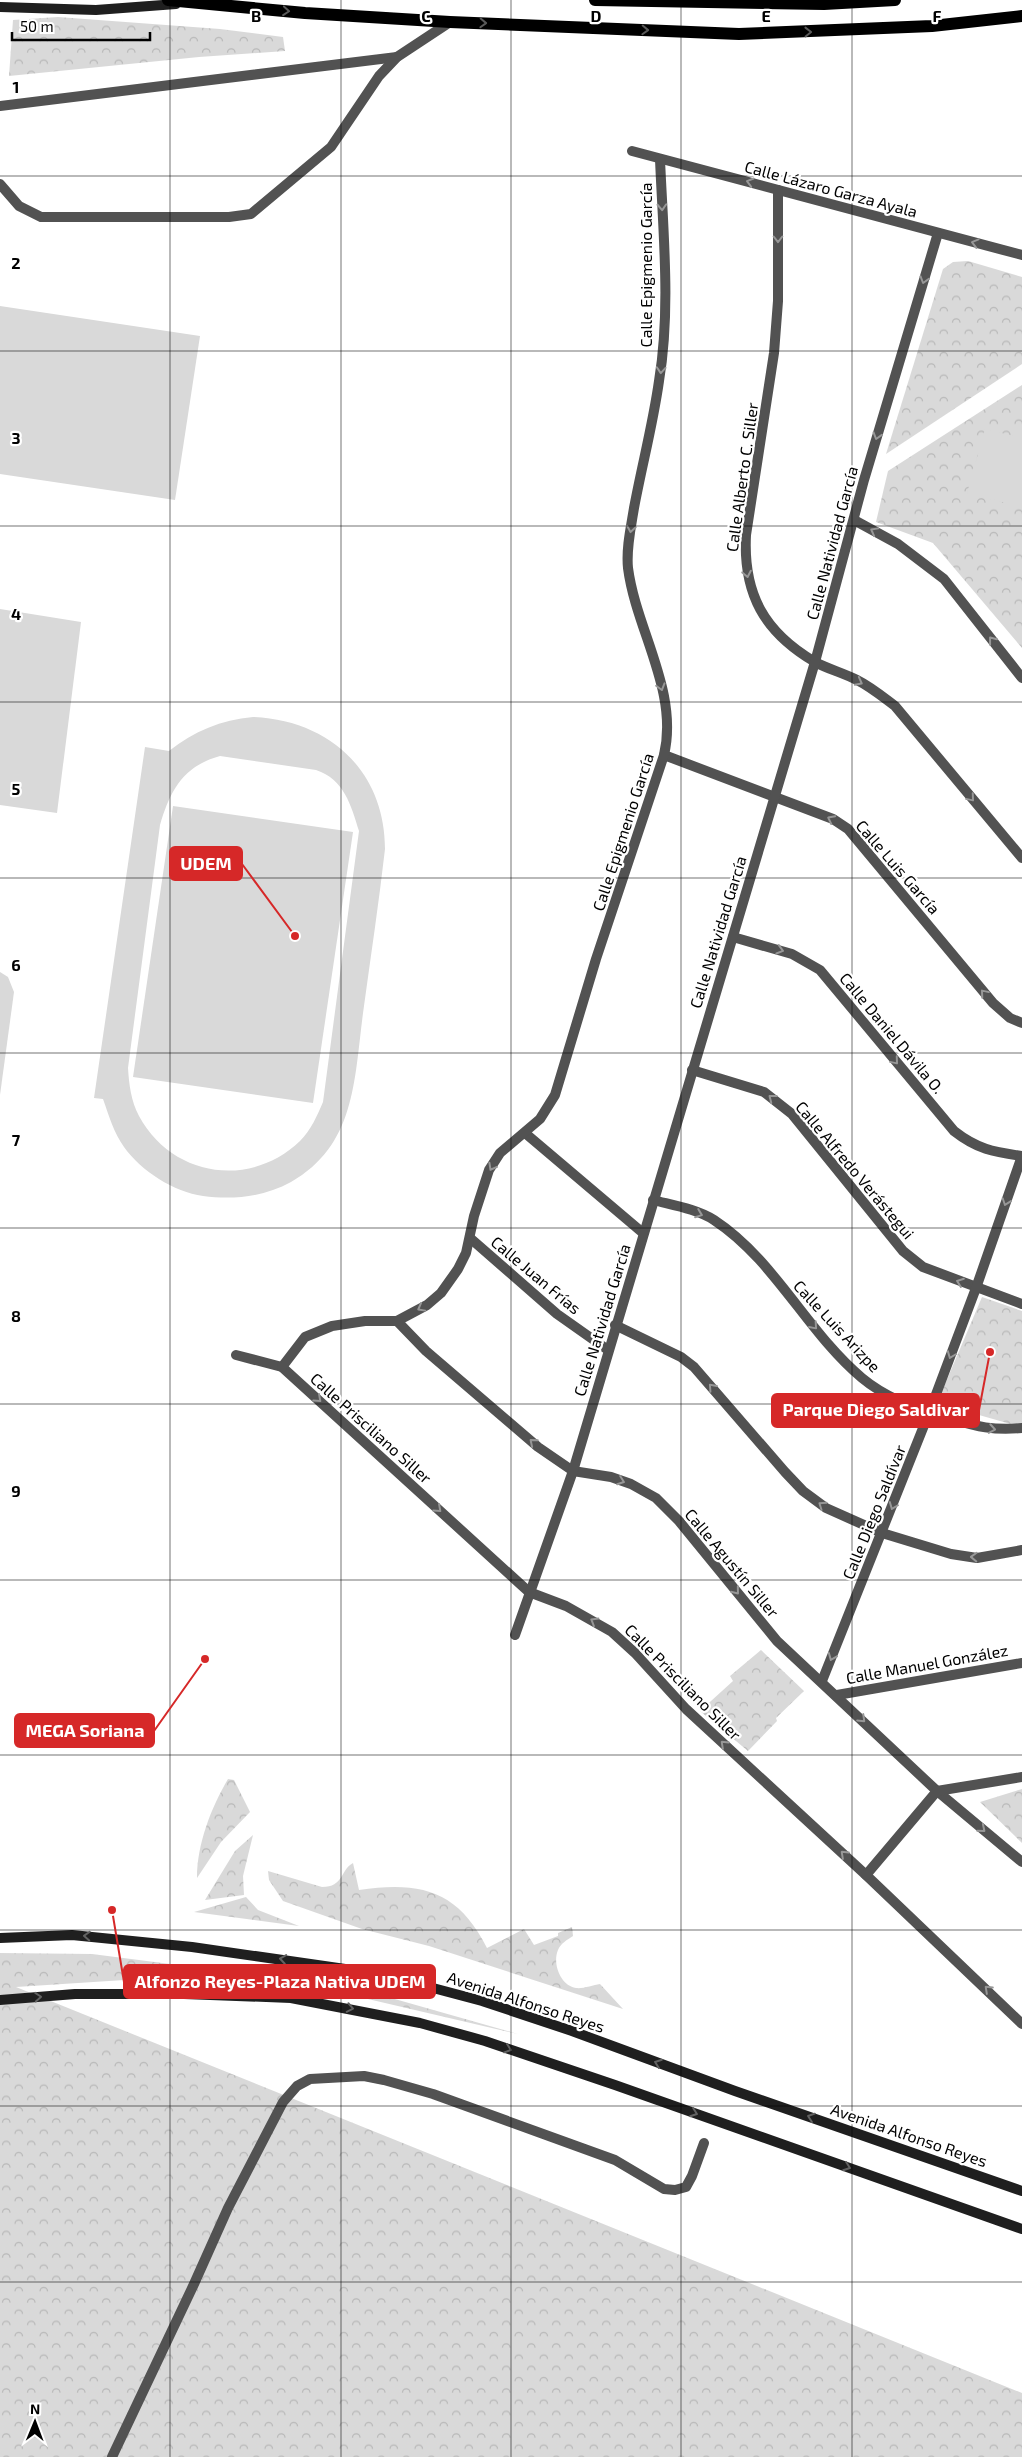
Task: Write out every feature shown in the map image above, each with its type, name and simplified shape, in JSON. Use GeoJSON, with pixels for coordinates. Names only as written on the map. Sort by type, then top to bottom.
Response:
{"type":"FeatureCollection","features":[{"type":"Feature","properties":{"kind":"main road"},"geometry":{"type":"LineString","coordinates":[[168,0],[305,13],[450,22],[738,34],[932,26],[1022,16]]}},
{"type":"Feature","properties":{"kind":"main road"},"geometry":{"type":"LineString","coordinates":[[596,0],[824,4],[895,0]]}},
{"type":"Feature","properties":{"kind":"main road"},"geometry":{"type":"LineString","coordinates":[[0,7],[96,10],[192,3]]}},
{"type":"Feature","properties":{"kind":"main road","name":"Avenida Alfonso Reyes"},"geometry":{"type":"LineString","coordinates":[[0,1938],[72,1935],[192,1946],[359,1971],[433,1988],[482,2001],[572,2031],[735,2091],[1022,2191]]}},
{"type":"Feature","properties":{"kind":"main road"},"geometry":{"type":"LineString","coordinates":[[0,2000],[75,1994],[184,1994],[291,1998],[420,2023],[485,2041],[615,2085],[1022,2229]]}},
{"type":"Feature","properties":{"kind":"street"},"geometry":{"type":"LineString","coordinates":[[0,184],[19,206],[40,217],[229,217],[251,214],[331,146],[379,76],[397,57],[450,22]]}},
{"type":"Feature","properties":{"kind":"street"},"geometry":{"type":"LineString","coordinates":[[0,106],[397,57]]}},
{"type":"Feature","properties":{"kind":"street","name":"Calle Lázaro Garza Ayala"},"geometry":{"type":"LineString","coordinates":[[632,151],[1022,256]]}},
{"type":"Feature","properties":{"kind":"street","name":"Calle Epigmenio García"},"geometry":{"type":"LineString","coordinates":[[282,1367],[305,1337],[332,1326],[365,1321],[398,1321],[428,1305],[441,1293],[458,1269],[466,1252],[474,1216],[489,1170],[500,1153],[540,1119],[555,1095],[596,959],[664,755],[667,741],[665,702],[631,587],[628,565],[630,529],[660,380],[664,300],[660,159]]}},
{"type":"Feature","properties":{"kind":"street","name":"Calle Alberto C. Siller"},"geometry":{"type":"LineString","coordinates":[[778,190],[778,301],[774,352],[746,535],[745,559],[754,599],[768,624],[815,662],[858,681],[880,694],[895,706],[1022,858]]}},
{"type":"Feature","properties":{"kind":"street","name":"Calle Natividad García"},"geometry":{"type":"LineString","coordinates":[[515,1635],[573,1471],[615,1325],[815,662],[864,480],[938,233]]}},
{"type":"Feature","properties":{"kind":"street"},"geometry":{"type":"LineString","coordinates":[[854,520],[898,544],[944,579],[1022,678]]}},
{"type":"Feature","properties":{"kind":"street","name":"Calle Luis García"},"geometry":{"type":"LineString","coordinates":[[664,755],[774,795],[833,819],[848,830],[992,1003],[1010,1018],[1022,1023]]}},
{"type":"Feature","properties":{"kind":"street","name":"Calle Daniel Dávila O."},"geometry":{"type":"LineString","coordinates":[[733,937],[792,954],[820,970],[954,1131],[970,1144],[990,1151],[1022,1156]]}},
{"type":"Feature","properties":{"kind":"street","name":"Calle Alfredo Verástegui"},"geometry":{"type":"LineString","coordinates":[[692,1070],[764,1092],[792,1114],[903,1251],[923,1266],[976,1288],[1022,1304]]}},
{"type":"Feature","properties":{"kind":"street"},"geometry":{"type":"LineString","coordinates":[[525,1133],[644,1233]]}},
{"type":"Feature","properties":{"kind":"street","name":"Calle Diego Saldívar"},"geometry":{"type":"LineString","coordinates":[[822,1681],[929,1413],[1019,1175],[1022,1156]]}},
{"type":"Feature","properties":{"kind":"street","name":"Calle Luis Arizpe"},"geometry":{"type":"LineString","coordinates":[[653,1200],[712,1219],[729,1231],[749,1249],[861,1378],[878,1390],[929,1413],[999,1431],[1022,1428]]}},
{"type":"Feature","properties":{"kind":"street","name":"Calle Juan Frías"},"geometry":{"type":"LineString","coordinates":[[470,1238],[557,1314],[608,1350]]}},
{"type":"Feature","properties":{"kind":"street","name":"Calle Agustín Siller"},"geometry":{"type":"LineString","coordinates":[[398,1321],[426,1351],[538,1447],[573,1471],[611,1477],[631,1484],[656,1498],[679,1521],[778,1640],[937,1791],[1022,1862]]}},
{"type":"Feature","properties":{"kind":"street"},"geometry":{"type":"LineString","coordinates":[[615,1325],[681,1357],[700,1374],[803,1491],[826,1508],[882,1534],[951,1554],[977,1558],[1022,1550]]}},
{"type":"Feature","properties":{"kind":"street"},"geometry":{"type":"LineString","coordinates":[[236,1355],[282,1367]]}},
{"type":"Feature","properties":{"kind":"street","name":"Calle Prisciliano Siller"},"geometry":{"type":"LineString","coordinates":[[282,1367],[529,1592],[566,1606],[612,1632],[635,1653],[686,1709],[866,1875],[1022,2024]]}},
{"type":"Feature","properties":{"kind":"street","name":"Calle Manuel González"},"geometry":{"type":"LineString","coordinates":[[837,1695],[1022,1663]]}},
{"type":"Feature","properties":{"kind":"street"},"geometry":{"type":"LineString","coordinates":[[866,1875],[937,1791],[1022,1776]]}},
{"type":"Feature","properties":{"kind":"street"},"geometry":{"type":"LineString","coordinates":[[112,2457],[228,2208],[284,2102],[303,2082],[318,2078],[364,2076],[433,2094],[615,2160],[664,2189],[675,2190],[686,2187],[704,2142]]}},
{"type":"Feature","properties":{"kind":"green space"},"geometry":{"type":"Polygon","coordinates":[[[58,17],[220,29],[283,37],[285,51],[199,57],[9,76],[13,20],[58,17]]]}},
{"type":"Feature","properties":{"kind":"green space"},"geometry":{"type":"Polygon","coordinates":[[[968,261],[1022,277],[1022,364],[886,454],[943,269],[953,262],[968,261]]]}},
{"type":"Feature","properties":{"kind":"green space"},"geometry":{"type":"Polygon","coordinates":[[[0,306],[200,336],[175,500],[0,474],[0,306]]]}},
{"type":"Feature","properties":{"kind":"green space"},"geometry":{"type":"Polygon","coordinates":[[[1022,385],[1022,648],[933,543],[876,522],[888,471],[1022,385]]]}},
{"type":"Feature","properties":{"kind":"green space"},"geometry":{"type":"Polygon","coordinates":[[[985,429],[1022,438],[1022,507],[967,493],[985,429]]]}},
{"type":"Feature","properties":{"kind":"green space"},"geometry":{"type":"Polygon","coordinates":[[[0,609],[81,622],[57,813],[0,805],[0,609]]]}},
{"type":"Feature","properties":{"kind":"green space"},"geometry":{"type":"Polygon","coordinates":[[[253,717],[280,720],[306,728],[328,740],[348,755],[363,774],[375,796],[382,821],[385,849],[358,1057],[349,1106],[341,1128],[329,1148],[313,1166],[291,1182],[259,1194],[226,1198],[192,1194],[170,1185],[149,1172],[131,1156],[120,1142],[103,1099],[94,1098],[145,747],[169,751],[198,732],[219,724],[253,717]],[[220,756],[207,760],[187,773],[180,781],[168,801],[160,825],[128,1074],[136,1110],[153,1137],[171,1152],[191,1163],[213,1169],[236,1170],[258,1166],[280,1156],[304,1137],[323,1102],[359,831],[353,812],[340,786],[326,774],[316,770],[220,756]]]}},
{"type":"Feature","properties":{"kind":"green space"},"geometry":{"type":"Polygon","coordinates":[[[173,806],[353,832],[313,1103],[133,1077],[173,806]]]}},
{"type":"Feature","properties":{"kind":"green space"},"geometry":{"type":"Polygon","coordinates":[[[0,972],[8,977],[14,992],[0,1095],[0,972]]]}},
{"type":"Feature","properties":{"kind":"green space"},"geometry":{"type":"Polygon","coordinates":[[[982,1297],[1022,1311],[1022,1424],[1014,1425],[937,1403],[982,1297]]]}},
{"type":"Feature","properties":{"kind":"green space"},"geometry":{"type":"Polygon","coordinates":[[[761,1650],[804,1691],[776,1718],[777,1721],[748,1751],[700,1711],[733,1681],[730,1676],[761,1650]]]}},
{"type":"Feature","properties":{"kind":"green space"},"geometry":{"type":"Polygon","coordinates":[[[228,1779],[234,1780],[250,1812],[221,1842],[197,1878],[202,1839],[216,1802],[228,1779]]]}},
{"type":"Feature","properties":{"kind":"green space"},"geometry":{"type":"Polygon","coordinates":[[[1022,1789],[1022,1843],[980,1802],[1022,1789]]]}},
{"type":"Feature","properties":{"kind":"green space"},"geometry":{"type":"Polygon","coordinates":[[[253,1835],[243,1876],[244,1895],[205,1900],[235,1851],[253,1835]]]}},
{"type":"Feature","properties":{"kind":"green space"},"geometry":{"type":"Polygon","coordinates":[[[353,1863],[359,1890],[401,1887],[419,1889],[435,1894],[450,1902],[463,1913],[476,1928],[487,1948],[524,1929],[534,1945],[558,1936],[558,1933],[572,1927],[573,1936],[561,1945],[556,1956],[557,1968],[562,1979],[576,1988],[600,1984],[623,2009],[429,1946],[362,1929],[283,1901],[269,1880],[268,1871],[322,1887],[329,1886],[338,1881],[353,1863]]]}},
{"type":"Feature","properties":{"kind":"green space"},"geometry":{"type":"Polygon","coordinates":[[[246,1897],[258,1910],[299,1926],[194,1912],[246,1897]]]}},
{"type":"Feature","properties":{"kind":"green space"},"geometry":{"type":"Polygon","coordinates":[[[0,1953],[92,1954],[356,1988],[518,2034],[338,1992],[270,1986],[140,1979],[16,1987],[1022,2393],[1022,2457],[0,2457],[0,1953]]]}},
{"type":"Feature","properties":{"kind":"place","name":"UDEM"},"geometry":{"type":"Point","coordinates":[295,936]}},
{"type":"Feature","properties":{"kind":"place","name":"Parque Diego Saldivar"},"geometry":{"type":"Point","coordinates":[990,1352]}},
{"type":"Feature","properties":{"kind":"place","name":"MEGA Soriana"},"geometry":{"type":"Point","coordinates":[205,1659]}},
{"type":"Feature","properties":{"kind":"place","name":"Alfonzo Reyes-Plaza Nativa UDEM"},"geometry":{"type":"Point","coordinates":[112,1910]}}]}
